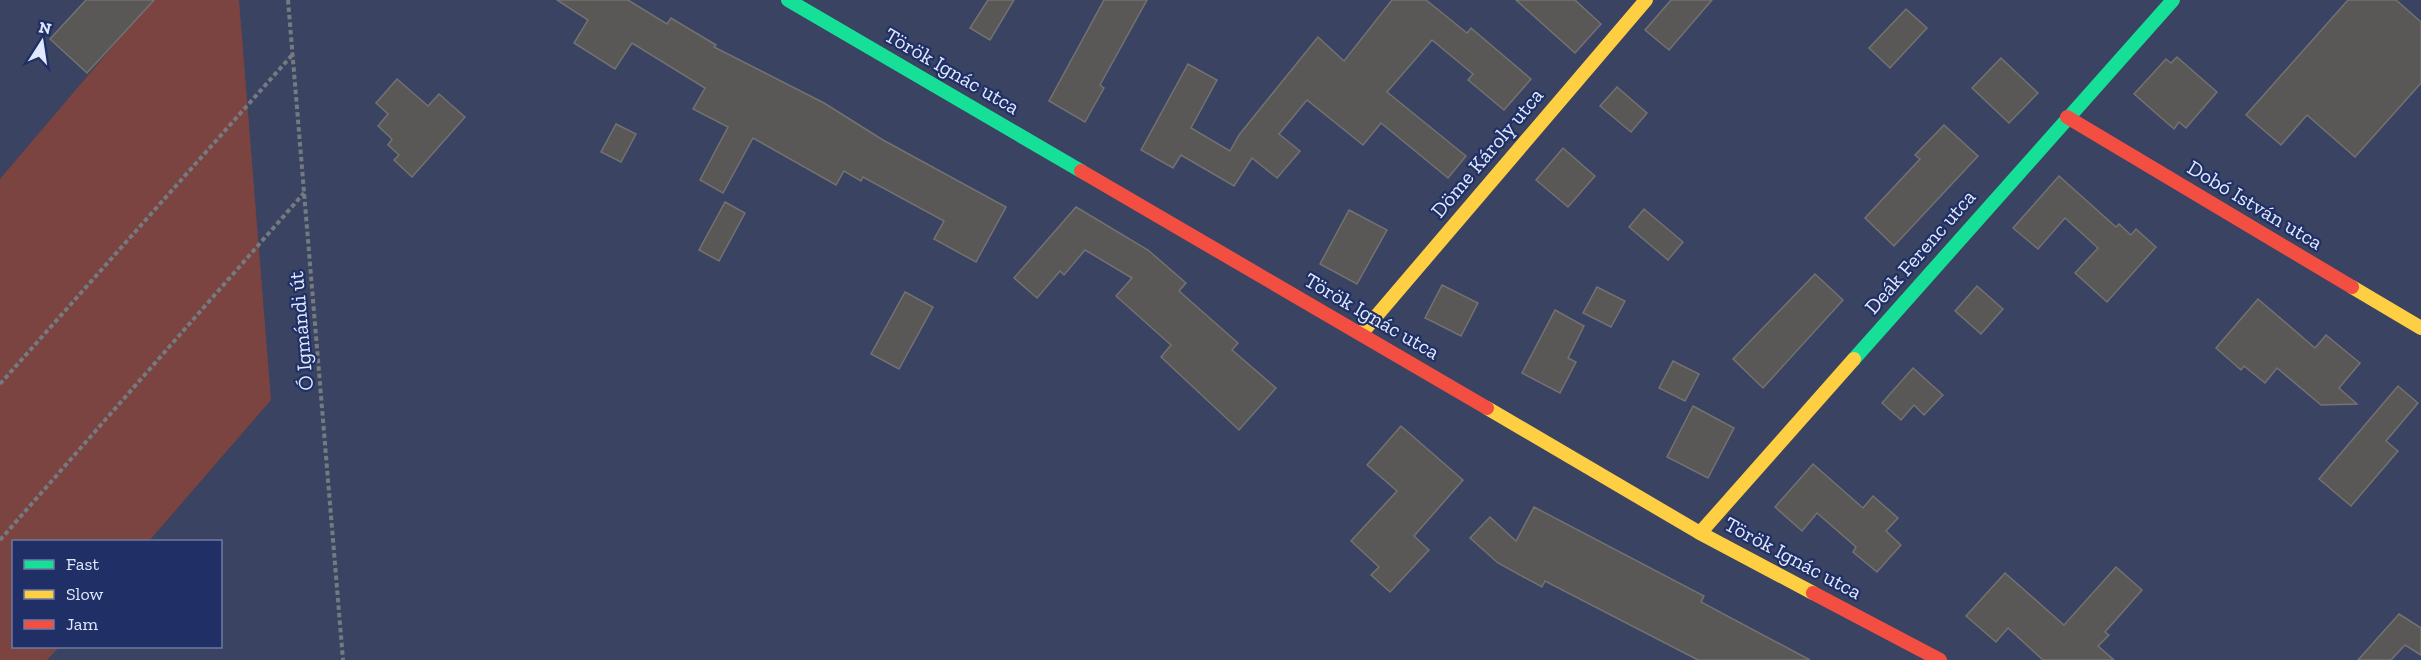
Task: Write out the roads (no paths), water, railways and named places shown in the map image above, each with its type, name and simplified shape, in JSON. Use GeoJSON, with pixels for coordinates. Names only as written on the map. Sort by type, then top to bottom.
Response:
{"type":"FeatureCollection","features":[{"type":"Feature","properties":{"kind":"street","name":"Török Ignác utca"},"geometry":{"type":"LineString","coordinates":[[788,0],[1700,533],[1940,660]]}},
{"type":"Feature","properties":{"kind":"street","name":"Döme Károly utca"},"geometry":{"type":"LineString","coordinates":[[1361,333],[1646,0]]}},
{"type":"Feature","properties":{"kind":"street","name":"Deák Ferenc utca"},"geometry":{"type":"LineString","coordinates":[[1700,533],[2173,0]]}},
{"type":"Feature","properties":{"kind":"street","name":"Dobó István utca"},"geometry":{"type":"LineString","coordinates":[[2067,117],[2421,328]]}}]}
